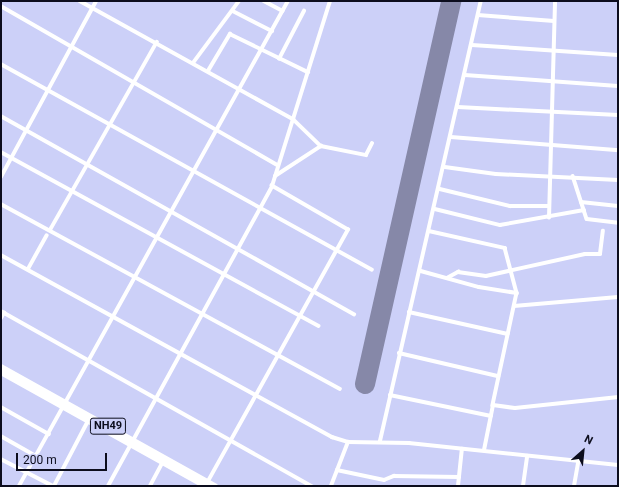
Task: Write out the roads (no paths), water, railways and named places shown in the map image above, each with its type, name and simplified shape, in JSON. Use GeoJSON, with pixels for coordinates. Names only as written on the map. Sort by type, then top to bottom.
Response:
{"type":"FeatureCollection","features":[{"type":"Feature","properties":{"kind":"highway","name":"NH49"},"geometry":{"type":"LineString","coordinates":[[1,367],[63,404],[88,421],[130,441],[163,462],[206,485],[215,486]]}},
{"type":"Feature","properties":{"kind":"highway","name":"NH49"},"geometry":{"type":"LineString","coordinates":[[1,372],[63,404],[206,485]]}},
{"type":"Feature","properties":{"kind":"street"},"geometry":{"type":"LineString","coordinates":[[80,1],[157,42],[293,119],[321,146],[366,155],[372,143]]}},
{"type":"Feature","properties":{"kind":"street"},"geometry":{"type":"LineString","coordinates":[[1,176],[96,1]]}},
{"type":"Feature","properties":{"kind":"street"},"geometry":{"type":"LineString","coordinates":[[193,63],[220,21],[233,11],[239,1]]}},
{"type":"Feature","properties":{"kind":"street"},"geometry":{"type":"LineString","coordinates":[[264,1],[283,11]]}},
{"type":"Feature","properties":{"kind":"street"},"geometry":{"type":"LineString","coordinates":[[19,486],[49,434],[63,404],[158,238],[215,130],[262,50],[288,1]]}},
{"type":"Feature","properties":{"kind":"street"},"geometry":{"type":"LineString","coordinates":[[108,486],[130,441],[226,275],[238,249],[272,186],[330,1]]}},
{"type":"Feature","properties":{"kind":"street"},"geometry":{"type":"LineString","coordinates":[[380,441],[399,353],[421,271],[429,231],[440,190],[481,1]]}},
{"type":"Feature","properties":{"kind":"street"},"geometry":{"type":"LineString","coordinates":[[549,218],[555,1]]}},
{"type":"Feature","properties":{"kind":"street"},"geometry":{"type":"LineString","coordinates":[[1,6],[72,45],[133,83],[278,165]]}},
{"type":"Feature","properties":{"kind":"street"},"geometry":{"type":"LineString","coordinates":[[233,11],[272,32]]}},
{"type":"Feature","properties":{"kind":"street"},"geometry":{"type":"LineString","coordinates":[[279,59],[304,11]]}},
{"type":"Feature","properties":{"kind":"street"},"geometry":{"type":"LineString","coordinates":[[478,14],[554,21]]}},
{"type":"Feature","properties":{"kind":"street"},"geometry":{"type":"LineString","coordinates":[[208,71],[228,34],[308,72]]}},
{"type":"Feature","properties":{"kind":"street"},"geometry":{"type":"LineString","coordinates":[[50,230],[157,42]]}},
{"type":"Feature","properties":{"kind":"street"},"geometry":{"type":"LineString","coordinates":[[472,45],[618,55]]}},
{"type":"Feature","properties":{"kind":"street"},"geometry":{"type":"LineString","coordinates":[[1,64],[372,270]]}},
{"type":"Feature","properties":{"kind":"street"},"geometry":{"type":"LineString","coordinates":[[465,75],[618,86]]}},
{"type":"Feature","properties":{"kind":"street"},"geometry":{"type":"LineString","coordinates":[[458,107],[552,113],[618,115]]}},
{"type":"Feature","properties":{"kind":"street"},"geometry":{"type":"LineString","coordinates":[[1,116],[27,129],[171,212],[354,314]]}},
{"type":"Feature","properties":{"kind":"street"},"geometry":{"type":"LineString","coordinates":[[451,138],[618,150]]}},
{"type":"Feature","properties":{"kind":"street"},"geometry":{"type":"LineString","coordinates":[[274,176],[321,146]]}},
{"type":"Feature","properties":{"kind":"street"},"geometry":{"type":"LineString","coordinates":[[1,152],[319,326]]}},
{"type":"Feature","properties":{"kind":"street"},"geometry":{"type":"LineString","coordinates":[[445,167],[496,174],[550,174],[618,180]]}},
{"type":"Feature","properties":{"kind":"street"},"geometry":{"type":"LineString","coordinates":[[573,176],[587,219],[618,222]]}},
{"type":"Feature","properties":{"kind":"street"},"geometry":{"type":"LineString","coordinates":[[206,485],[278,357],[298,315],[348,230],[272,186]]}},
{"type":"Feature","properties":{"kind":"street"},"geometry":{"type":"LineString","coordinates":[[440,190],[510,206],[549,206]]}},
{"type":"Feature","properties":{"kind":"street"},"geometry":{"type":"LineString","coordinates":[[581,202],[618,206]]}},
{"type":"Feature","properties":{"kind":"street"},"geometry":{"type":"LineString","coordinates":[[1,204],[50,230],[134,279],[340,389]]}},
{"type":"Feature","properties":{"kind":"street"},"geometry":{"type":"LineString","coordinates":[[435,210],[500,226],[549,218],[584,210]]}},
{"type":"Feature","properties":{"kind":"street"},"geometry":{"type":"LineString","coordinates":[[429,231],[505,248],[517,293],[498,376],[484,450]]}},
{"type":"Feature","properties":{"kind":"street"},"geometry":{"type":"LineString","coordinates":[[447,278],[458,272],[486,276],[585,254],[600,254],[603,231]]}},
{"type":"Feature","properties":{"kind":"street"},"geometry":{"type":"LineString","coordinates":[[28,270],[46,236]]}},
{"type":"Feature","properties":{"kind":"street"},"geometry":{"type":"LineString","coordinates":[[1,255],[180,356],[332,437],[348,442],[380,441],[484,450],[527,456],[579,458],[618,465]]}},
{"type":"Feature","properties":{"kind":"street"},"geometry":{"type":"LineString","coordinates":[[421,271],[517,293]]}},
{"type":"Feature","properties":{"kind":"street"},"geometry":{"type":"LineString","coordinates":[[514,306],[618,297]]}},
{"type":"Feature","properties":{"kind":"street"},"geometry":{"type":"LineString","coordinates":[[1,318],[2,312],[231,440],[306,485],[312,486]]}},
{"type":"Feature","properties":{"kind":"street"},"geometry":{"type":"LineString","coordinates":[[409,312],[508,334]]}},
{"type":"Feature","properties":{"kind":"street"},"geometry":{"type":"LineString","coordinates":[[399,353],[498,376]]}},
{"type":"Feature","properties":{"kind":"street"},"geometry":{"type":"LineString","coordinates":[[390,395],[491,416]]}},
{"type":"Feature","properties":{"kind":"street"},"geometry":{"type":"LineString","coordinates":[[493,405],[515,408],[618,397]]}},
{"type":"Feature","properties":{"kind":"street"},"geometry":{"type":"LineString","coordinates":[[1,407],[49,434]]}},
{"type":"Feature","properties":{"kind":"street"},"geometry":{"type":"LineString","coordinates":[[1,459],[53,486],[88,421]]}},
{"type":"Feature","properties":{"kind":"street"},"geometry":{"type":"LineString","coordinates":[[1,436],[36,456]]}},
{"type":"Feature","properties":{"kind":"street"},"geometry":{"type":"LineString","coordinates":[[331,486],[348,442]]}},
{"type":"Feature","properties":{"kind":"street"},"geometry":{"type":"LineString","coordinates":[[458,486],[462,449]]}},
{"type":"Feature","properties":{"kind":"street"},"geometry":{"type":"LineString","coordinates":[[523,486],[527,456]]}},
{"type":"Feature","properties":{"kind":"street"},"geometry":{"type":"LineString","coordinates":[[574,486],[579,458]]}},
{"type":"Feature","properties":{"kind":"street"},"geometry":{"type":"LineString","coordinates":[[150,486],[163,462]]}},
{"type":"Feature","properties":{"kind":"street"},"geometry":{"type":"LineString","coordinates":[[337,470],[384,480],[394,476],[459,477]]}}]}
